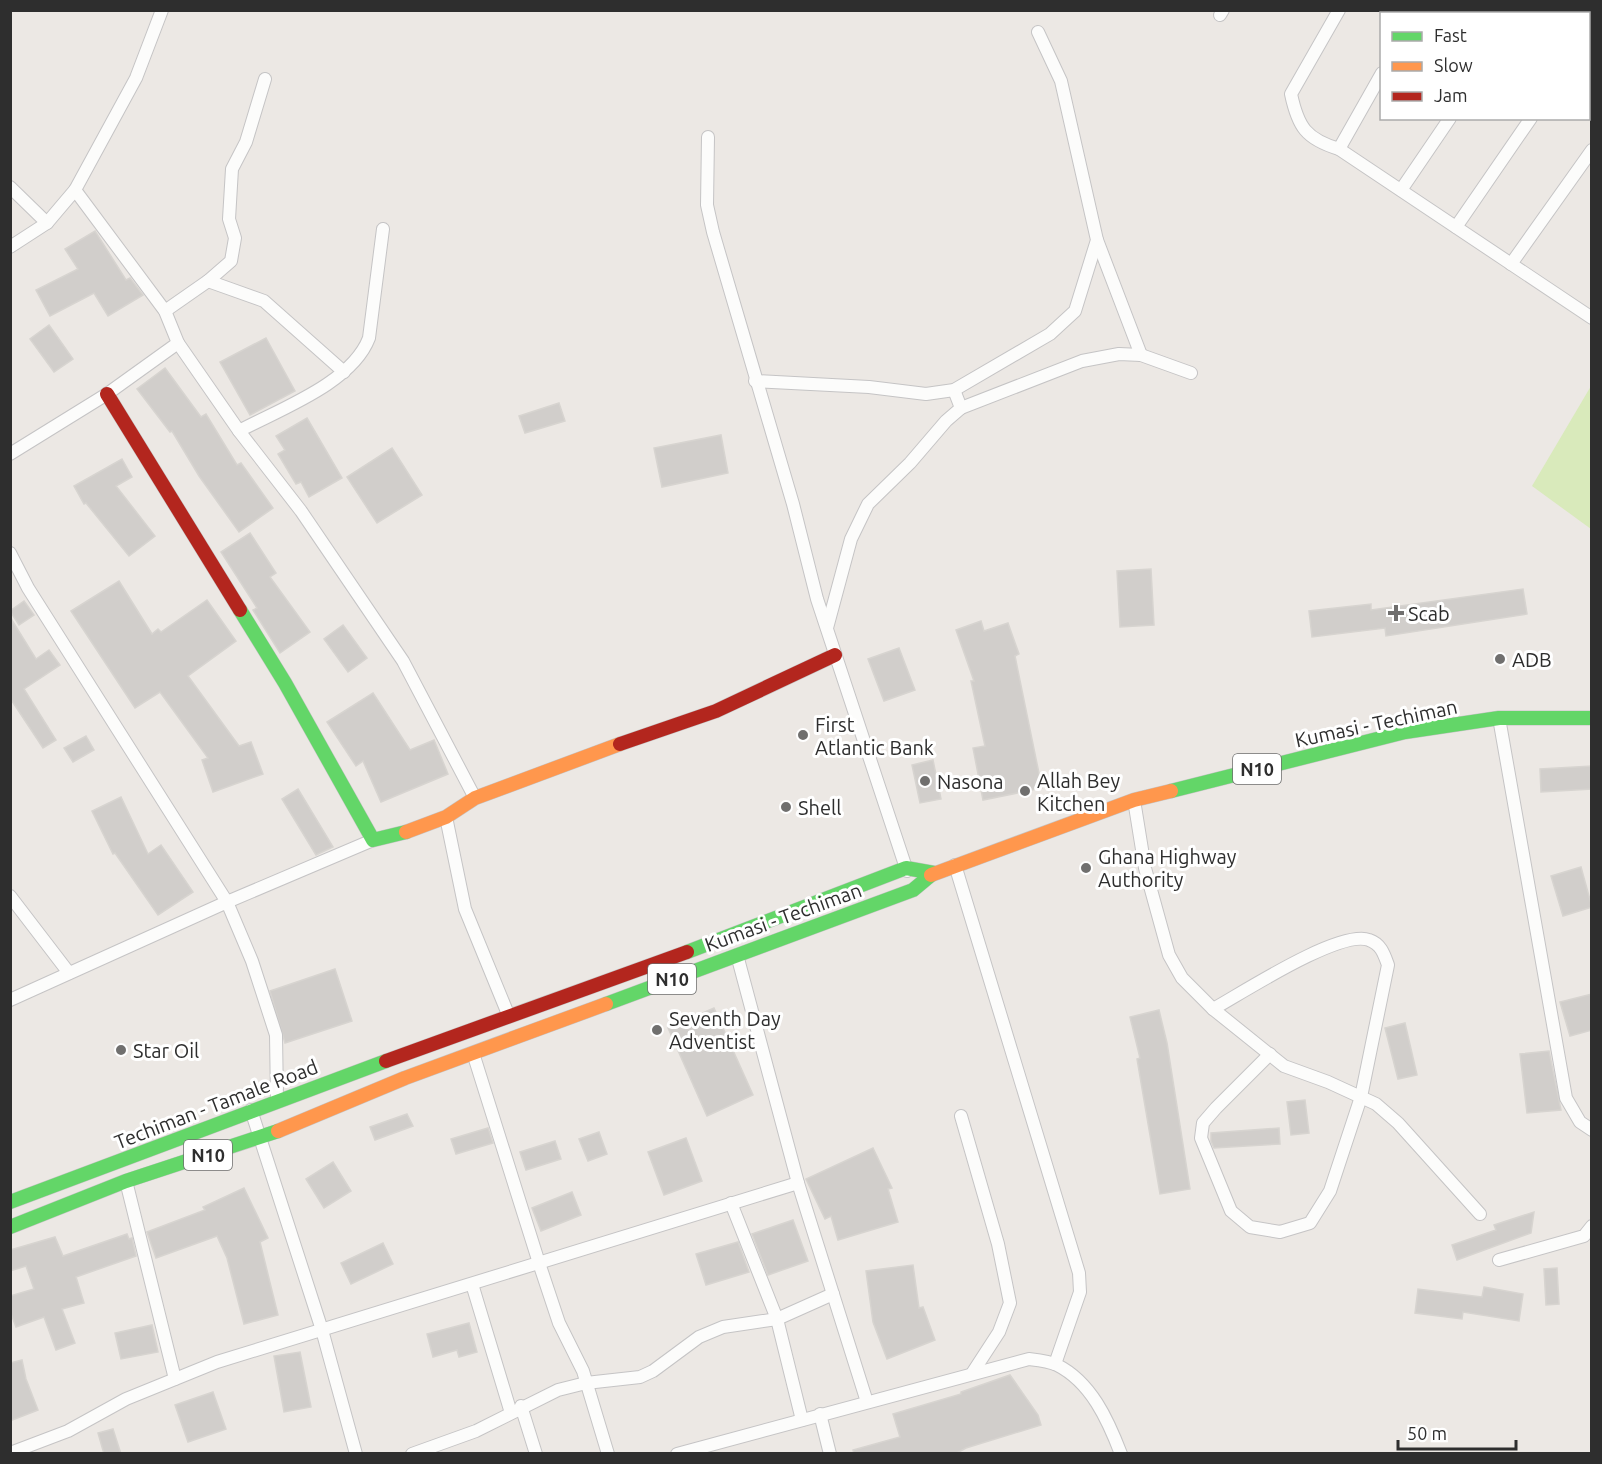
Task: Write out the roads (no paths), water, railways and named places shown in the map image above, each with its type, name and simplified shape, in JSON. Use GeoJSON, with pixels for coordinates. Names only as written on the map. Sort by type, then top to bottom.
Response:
{"type":"FeatureCollection","features":[{"type":"Feature","properties":{"kind":"main road"},"geometry":{"type":"LineString","coordinates":[[107,394],[285,683],[373,840],[415,830],[446,817],[475,798],[549,769],[716,711],[835,655]]}},
{"type":"Feature","properties":{"kind":"main road","name":"Kumasi - Techiman"},"geometry":{"type":"LineString","coordinates":[[405,1078],[913,890],[934,873],[1134,800],[1405,732],[1498,718],[1592,718]]}},
{"type":"Feature","properties":{"kind":"main road"},"geometry":{"type":"LineString","coordinates":[[906,868],[934,873]]}},
{"type":"Feature","properties":{"kind":"main road","name":"Kumasi - Techiman"},"geometry":{"type":"LineString","coordinates":[[435,1043],[508,1014],[787,915],[906,868]]}},
{"type":"Feature","properties":{"kind":"main road","name":"Techiman - Tamale Road"},"geometry":{"type":"LineString","coordinates":[[10,1202],[277,1100],[435,1043]]}},
{"type":"Feature","properties":{"kind":"main road","name":"Techiman - Tamale Road"},"geometry":{"type":"LineString","coordinates":[[10,1227],[126,1181],[260,1138],[405,1078]]}},
{"type":"Feature","properties":{"kind":"main road"},"geometry":{"type":"LineString","coordinates":[[92,1171],[102,1191]]}},
{"type":"Feature","properties":{"kind":"street"},"geometry":{"type":"LineString","coordinates":[[10,247],[47,223],[75,190],[136,78],[162,10]]}},
{"type":"Feature","properties":{"kind":"street"},"geometry":{"type":"LineString","coordinates":[[1339,10],[1291,94],[1294,108],[1306,133],[1317,142],[1339,148],[1592,318]]}},
{"type":"Feature","properties":{"kind":"street"},"geometry":{"type":"LineString","coordinates":[[1038,32],[1061,81],[1097,240],[1141,355]]}},
{"type":"Feature","properties":{"kind":"street"},"geometry":{"type":"LineString","coordinates":[[1339,148],[1380,76]]}},
{"type":"Feature","properties":{"kind":"street"},"geometry":{"type":"LineString","coordinates":[[165,311],[208,281],[231,261],[236,237],[229,219],[232,169],[246,142],[265,80]]}},
{"type":"Feature","properties":{"kind":"street"},"geometry":{"type":"LineString","coordinates":[[1401,190],[1449,120]]}},
{"type":"Feature","properties":{"kind":"street"},"geometry":{"type":"LineString","coordinates":[[1456,227],[1530,120]]}},
{"type":"Feature","properties":{"kind":"street"},"geometry":{"type":"LineString","coordinates":[[708,137],[707,205],[827,629],[913,890]]}},
{"type":"Feature","properties":{"kind":"street"},"geometry":{"type":"LineString","coordinates":[[1512,264],[1592,150]]}},
{"type":"Feature","properties":{"kind":"street"},"geometry":{"type":"LineString","coordinates":[[10,187],[47,223]]}},
{"type":"Feature","properties":{"kind":"street"},"geometry":{"type":"LineString","coordinates":[[75,190],[165,311],[178,343],[239,431],[301,511],[403,661],[475,798]]}},
{"type":"Feature","properties":{"kind":"street"},"geometry":{"type":"LineString","coordinates":[[239,431],[345,372],[364,350],[369,338],[382,230]]}},
{"type":"Feature","properties":{"kind":"street"},"geometry":{"type":"LineString","coordinates":[[755,381],[869,387],[926,393],[954,390],[1050,334],[1075,311],[1097,240]]}},
{"type":"Feature","properties":{"kind":"street"},"geometry":{"type":"LineString","coordinates":[[208,281],[264,302],[345,372]]}},
{"type":"Feature","properties":{"kind":"street"},"geometry":{"type":"LineString","coordinates":[[10,454],[107,394],[178,343]]}},
{"type":"Feature","properties":{"kind":"street"},"geometry":{"type":"LineString","coordinates":[[827,629],[851,539],[868,504],[961,408],[1082,362],[1119,354],[1141,355],[1191,373]]}},
{"type":"Feature","properties":{"kind":"street"},"geometry":{"type":"LineString","coordinates":[[954,390],[961,408]]}},
{"type":"Feature","properties":{"kind":"street"},"geometry":{"type":"LineString","coordinates":[[10,553],[28,588],[227,902],[252,961],[276,1035],[277,1100]]}},
{"type":"Feature","properties":{"kind":"street"},"geometry":{"type":"LineString","coordinates":[[1498,718],[1566,1098],[1580,1122],[1592,1130]]}},
{"type":"Feature","properties":{"kind":"street"},"geometry":{"type":"LineString","coordinates":[[1134,800],[1145,868],[1170,955],[1182,978],[1213,1009],[1284,1066],[1328,1082],[1376,1104],[1398,1123],[1480,1214]]}},
{"type":"Feature","properties":{"kind":"street"},"geometry":{"type":"LineString","coordinates":[[446,817],[465,909],[508,1014]]}},
{"type":"Feature","properties":{"kind":"street"},"geometry":{"type":"LineString","coordinates":[[10,1000],[227,902],[373,840]]}},
{"type":"Feature","properties":{"kind":"street"},"geometry":{"type":"LineString","coordinates":[[955,865],[1078,1273],[1080,1292],[1055,1364]]}},
{"type":"Feature","properties":{"kind":"street"},"geometry":{"type":"LineString","coordinates":[[10,896],[69,973]]}},
{"type":"Feature","properties":{"kind":"street"},"geometry":{"type":"LineString","coordinates":[[1213,1009],[1324,948],[1358,938],[1371,940],[1382,949],[1388,965],[1361,1097],[1330,1191],[1310,1223],[1280,1232],[1250,1227],[1231,1211],[1201,1138],[1203,1123],[1216,1107],[1270,1054]]}},
{"type":"Feature","properties":{"kind":"street"},"geometry":{"type":"LineString","coordinates":[[737,955],[798,1183],[867,1402]]}},
{"type":"Feature","properties":{"kind":"street"},"geometry":{"type":"LineString","coordinates":[[473,1053],[538,1263],[559,1323],[586,1383],[608,1454]]}},
{"type":"Feature","properties":{"kind":"street"},"geometry":{"type":"LineString","coordinates":[[251,1110],[322,1330],[356,1454]]}},
{"type":"Feature","properties":{"kind":"street"},"geometry":{"type":"LineString","coordinates":[[961,1116],[999,1244],[1010,1303],[999,1332],[973,1372]]}},
{"type":"Feature","properties":{"kind":"street"},"geometry":{"type":"LineString","coordinates":[[126,1181],[175,1379]]}},
{"type":"Feature","properties":{"kind":"street"},"geometry":{"type":"LineString","coordinates":[[10,1453],[68,1431],[126,1399],[218,1362],[798,1183]]}},
{"type":"Feature","properties":{"kind":"street"},"geometry":{"type":"LineString","coordinates":[[731,1203],[777,1319],[802,1420]]}},
{"type":"Feature","properties":{"kind":"street"},"geometry":{"type":"LineString","coordinates":[[1499,1260],[1584,1236],[1592,1226]]}},
{"type":"Feature","properties":{"kind":"street"},"geometry":{"type":"LineString","coordinates":[[472,1284],[516,1410],[536,1454]]}},
{"type":"Feature","properties":{"kind":"street"},"geometry":{"type":"LineString","coordinates":[[412,1454],[476,1431],[558,1390],[586,1383],[640,1377],[653,1371],[699,1337],[723,1327],[777,1319],[833,1294]]}},
{"type":"Feature","properties":{"kind":"street"},"geometry":{"type":"LineString","coordinates":[[677,1454],[973,1372],[1029,1359],[1055,1364],[1077,1379],[1101,1409],[1121,1454]]}},
{"type":"Feature","properties":{"kind":"street"},"geometry":{"type":"LineString","coordinates":[[820,1414],[830,1454]]}},
{"type":"Feature","properties":{"kind":"place","name":"Scab"},"geometry":{"type":"Point","coordinates":[1396,613]}},
{"type":"Feature","properties":{"kind":"place","name":"ADB"},"geometry":{"type":"Point","coordinates":[1500,659]}},
{"type":"Feature","properties":{"kind":"place","name":"First Atlantic Bank"},"geometry":{"type":"Point","coordinates":[803,735]}},
{"type":"Feature","properties":{"kind":"place","name":"Nasona"},"geometry":{"type":"Point","coordinates":[925,781]}},
{"type":"Feature","properties":{"kind":"place","name":"Allah Bey Kitchen"},"geometry":{"type":"Point","coordinates":[1025,791]}},
{"type":"Feature","properties":{"kind":"place","name":"Shell"},"geometry":{"type":"Point","coordinates":[786,807]}},
{"type":"Feature","properties":{"kind":"place","name":"Ghana Highway Authority"},"geometry":{"type":"Point","coordinates":[1086,868]}},
{"type":"Feature","properties":{"kind":"place","name":"Seventh Day Adventist"},"geometry":{"type":"Point","coordinates":[657,1030]}},
{"type":"Feature","properties":{"kind":"place","name":"Star Oil"},"geometry":{"type":"Point","coordinates":[121,1050]}}]}
